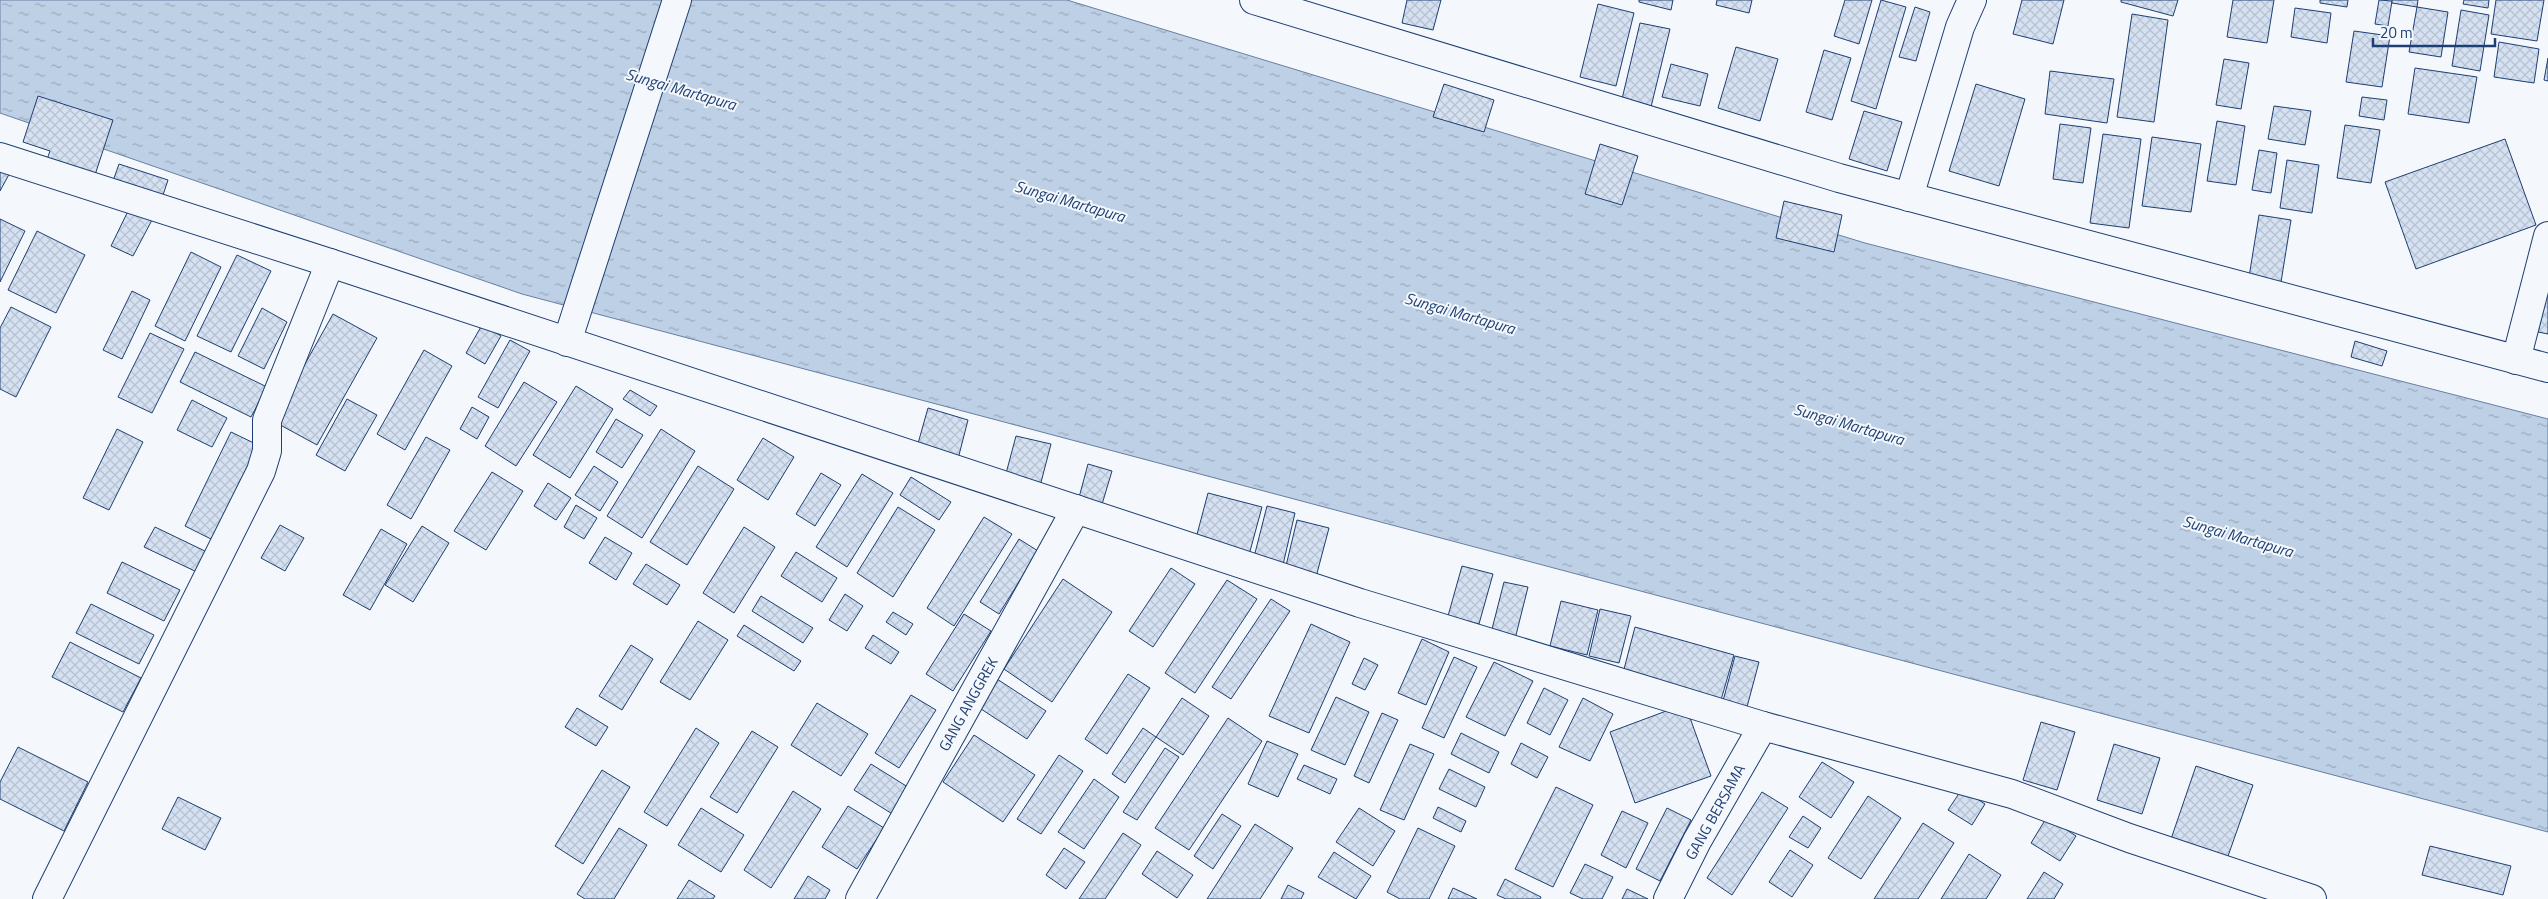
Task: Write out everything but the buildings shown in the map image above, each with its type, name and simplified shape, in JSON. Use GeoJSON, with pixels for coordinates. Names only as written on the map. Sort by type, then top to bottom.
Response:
{"type":"FeatureCollection","features":[{"type":"Feature","properties":{"kind":"street"},"geometry":{"type":"LineString","coordinates":[[567,342],[677,0]]}},
{"type":"Feature","properties":{"kind":"street"},"geometry":{"type":"LineString","coordinates":[[1254,0],[1839,178],[2548,368]]}},
{"type":"Feature","properties":{"kind":"street"},"geometry":{"type":"LineString","coordinates":[[1908,197],[1960,26],[1972,0]]}},
{"type":"Feature","properties":{"kind":"street"},"geometry":{"type":"LineString","coordinates":[[0,157],[330,263],[1360,603],[1763,726],[2012,794],[2129,838],[2312,899]]}},
{"type":"Feature","properties":{"kind":"street"},"geometry":{"type":"LineString","coordinates":[[2516,360],[2548,236]]}},
{"type":"Feature","properties":{"kind":"street"},"geometry":{"type":"LineString","coordinates":[[47,899],[261,471],[267,451],[267,420],[330,263]]}},
{"type":"Feature","properties":{"kind":"street","name":"GANG ANGGREK"},"geometry":{"type":"LineString","coordinates":[[860,899],[1076,509]]}},
{"type":"Feature","properties":{"kind":"street","name":"GANG BERSAMA"},"geometry":{"type":"LineString","coordinates":[[1668,899],[1697,841],[1763,726]]}},
{"type":"Feature","properties":{"kind":"water","name":"Sungai Martapura"},"geometry":{"type":"Polygon","coordinates":[[[0,0],[1067,0],[1865,243],[2548,419],[2548,832],[522,294],[0,113],[0,0]]]}}]}
